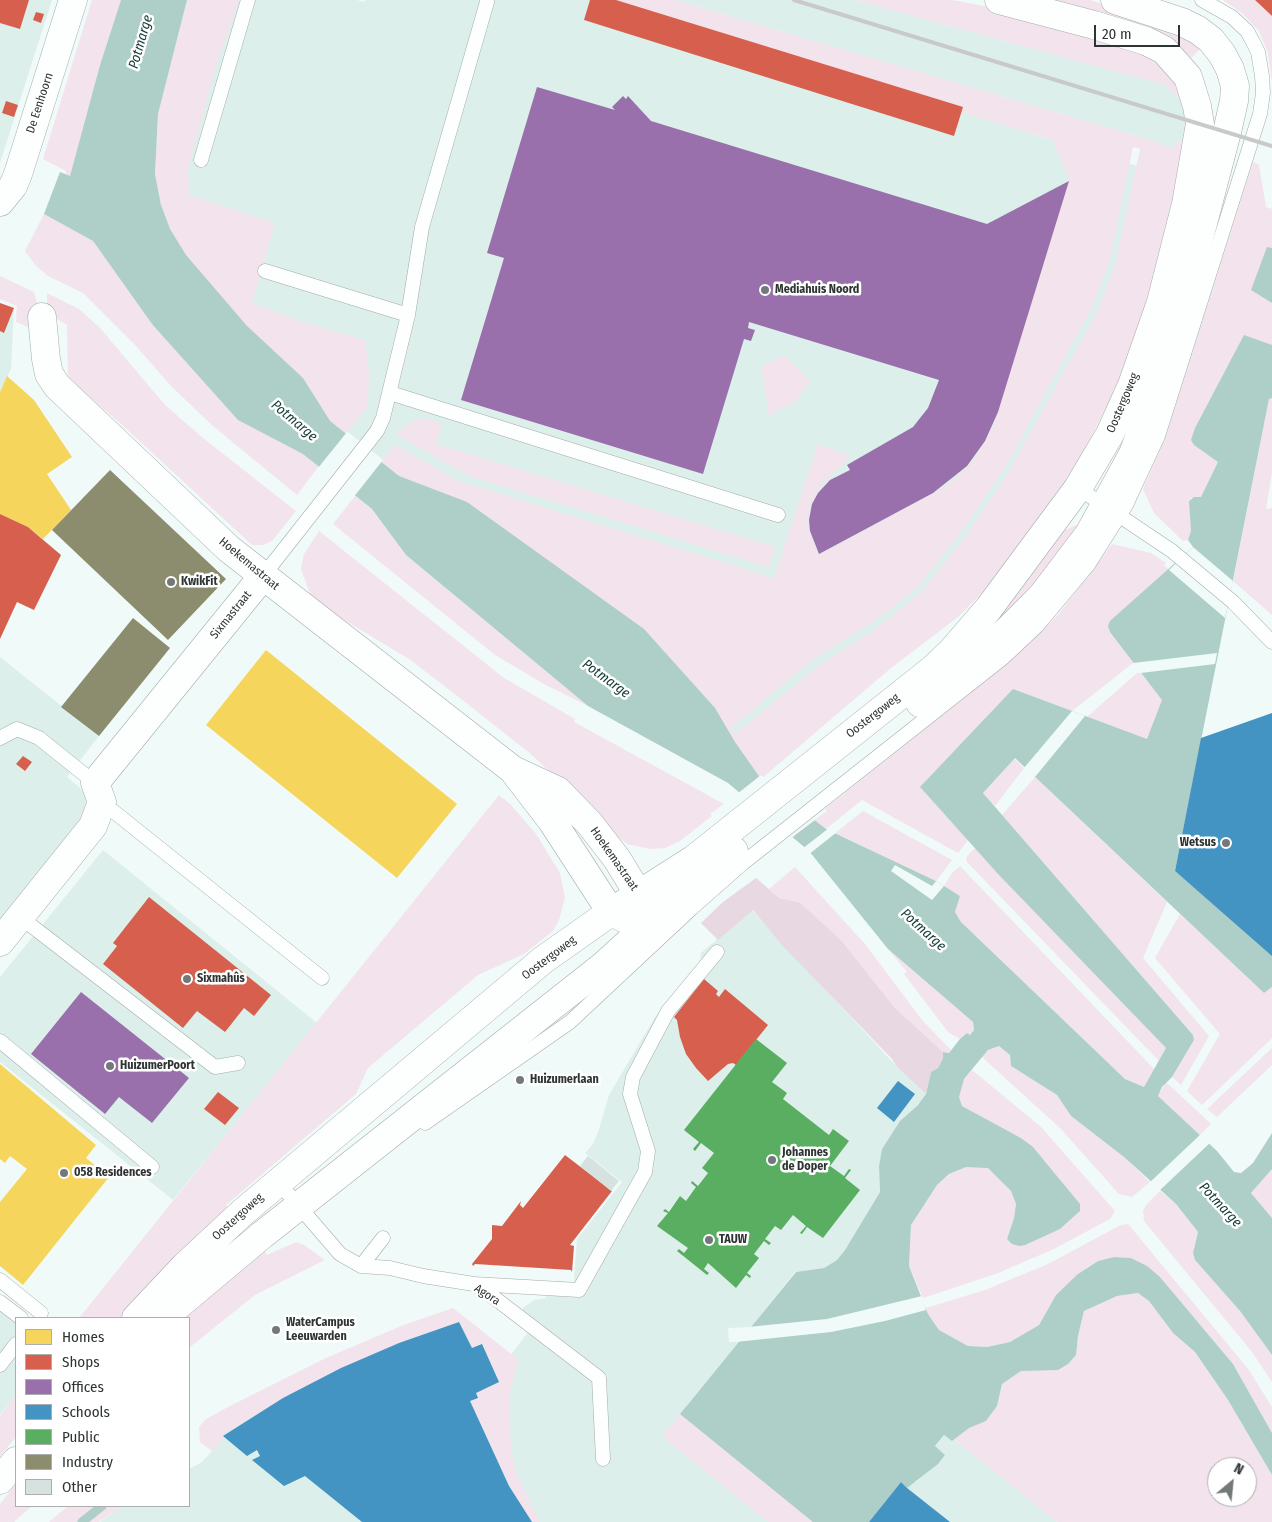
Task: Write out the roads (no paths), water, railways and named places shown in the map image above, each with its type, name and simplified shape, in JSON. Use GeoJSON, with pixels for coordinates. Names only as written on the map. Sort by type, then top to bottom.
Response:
{"type":"FeatureCollection","features":[{"type":"Feature","properties":{"kind":"main road","name":"De Eenhoorn"},"geometry":{"type":"LineString","coordinates":[[0,202],[13,186],[18,174],[73,0]]}},
{"type":"Feature","properties":{"kind":"main road","name":"Oostergoweg"},"geometry":{"type":"LineString","coordinates":[[794,802],[952,651],[1009,583],[1078,488],[1110,434],[1132,385],[1161,302],[1186,204],[1200,124],[1197,106],[1188,77],[1164,50],[1146,41],[999,0]]}},
{"type":"Feature","properties":{"kind":"main road","name":"Oostergoweg"},"geometry":{"type":"LineString","coordinates":[[164,1317],[298,1206],[570,992],[645,928],[697,880],[757,831],[986,651],[1015,623],[1065,568],[1114,510],[1160,377],[1193,264],[1234,101],[1234,86],[1230,69],[1222,54],[1211,40],[1198,30],[1182,22],[1115,0]]}},
{"type":"Feature","properties":{"kind":"main road","name":"Hoekemastraat"},"geometry":{"type":"LineString","coordinates":[[42,317],[47,366],[49,374],[57,386],[229,549],[513,770],[558,791],[590,824],[617,859],[639,895],[645,928]]}},
{"type":"Feature","properties":{"kind":"main road","name":"Sixmastraat"},"geometry":{"type":"LineString","coordinates":[[0,942],[93,826],[98,795],[263,576]]}},
{"type":"Feature","properties":{"kind":"main road","name":"Hoekemastraat"},"geometry":{"type":"LineString","coordinates":[[513,770],[552,821],[611,912]]}},
{"type":"Feature","properties":{"kind":"main road","name":"Oostergoweg"},"geometry":{"type":"LineString","coordinates":[[137,1317],[185,1266],[278,1182],[543,960],[611,912],[694,858],[757,831]]}},
{"type":"Feature","properties":{"kind":"main road"},"geometry":{"type":"LineString","coordinates":[[611,912],[645,928]]}},
{"type":"Feature","properties":{"kind":"main road"},"geometry":{"type":"LineString","coordinates":[[0,1480],[15,1462]]}},
{"type":"Feature","properties":{"kind":"lane"},"geometry":{"type":"LineString","coordinates":[[201,160],[248,0]]}},
{"type":"Feature","properties":{"kind":"lane","name":"Oostergoweg"},"geometry":{"type":"LineString","coordinates":[[1114,510],[1144,470],[1158,436],[1261,107],[1263,93],[1261,70],[1253,42],[1247,31],[1232,17],[1202,0]]}},
{"type":"Feature","properties":{"kind":"lane","name":"Sixmastraat"},"geometry":{"type":"LineString","coordinates":[[263,576],[365,446],[383,418],[408,315],[422,227],[487,2]]}},
{"type":"Feature","properties":{"kind":"lane"},"geometry":{"type":"LineString","coordinates":[[265,270],[408,315]]}},
{"type":"Feature","properties":{"kind":"lane"},"geometry":{"type":"LineString","coordinates":[[390,393],[778,515]]}},
{"type":"Feature","properties":{"kind":"lane"},"geometry":{"type":"LineString","coordinates":[[1078,488],[1114,510],[1172,551],[1233,602],[1272,642]]}},
{"type":"Feature","properties":{"kind":"lane"},"geometry":{"type":"LineString","coordinates":[[0,738],[17,729],[39,738],[113,811],[322,978]]}},
{"type":"Feature","properties":{"kind":"lane","name":"Oostergoweg"},"geometry":{"type":"LineString","coordinates":[[370,1149],[409,1134],[570,1022],[692,908],[757,831],[794,802]]}},
{"type":"Feature","properties":{"kind":"lane"},"geometry":{"type":"LineString","coordinates":[[20,917],[215,1068],[238,1063]]}},
{"type":"Feature","properties":{"kind":"lane"},"geometry":{"type":"LineString","coordinates":[[474,1284],[579,1290],[645,1172],[648,1151],[630,1094],[633,1078],[668,1011],[717,952]]}},
{"type":"Feature","properties":{"kind":"lane"},"geometry":{"type":"LineString","coordinates":[[0,1041],[152,1166]]}},
{"type":"Feature","properties":{"kind":"lane","name":"Agora"},"geometry":{"type":"LineString","coordinates":[[278,1182],[340,1254],[361,1266],[390,1268],[423,1276],[474,1284],[599,1378],[603,1459]]}},
{"type":"Feature","properties":{"kind":"lane"},"geometry":{"type":"LineString","coordinates":[[361,1266],[383,1238]]}},
{"type":"Feature","properties":{"kind":"lane"},"geometry":{"type":"LineString","coordinates":[[0,1280],[41,1314]]}},
{"type":"Feature","properties":{"kind":"lane"},"geometry":{"type":"LineString","coordinates":[[0,1302],[20,1317]]}},
{"type":"Feature","properties":{"kind":"lane"},"geometry":{"type":"LineString","coordinates":[[0,1365],[15,1345]]}},
{"type":"Feature","properties":{"kind":"water","name":"Potmarge"},"geometry":{"type":"Polygon","coordinates":[[[121,0],[187,0],[158,114],[155,174],[161,205],[170,229],[186,255],[247,326],[303,378],[330,421],[399,476],[467,502],[644,629],[715,708],[735,742],[761,779],[826,829],[936,881],[960,896],[955,912],[961,922],[1125,1079],[1144,1087],[1166,1048],[999,875],[920,787],[1013,689],[1147,739],[1162,700],[1110,632],[1108,626],[1110,621],[1193,547],[1188,540],[1191,531],[1189,501],[1194,497],[1201,497],[1218,462],[1194,445],[1191,440],[1195,428],[1244,335],[1272,345],[1272,398],[1269,399],[1175,871],[1272,954],[1272,987],[1264,993],[1015,758],[983,793],[1193,1035],[1194,1040],[1172,1077],[1162,1087],[1158,1096],[1217,1151],[1234,1172],[1241,1173],[1253,1163],[1272,1133],[1272,1169],[1251,1193],[1272,1218],[1272,1355],[1240,1311],[1195,1260],[1193,1253],[1198,1232],[1176,1204],[1124,1157],[1071,1116],[1057,1095],[1011,1066],[1010,1055],[999,1046],[988,1050],[964,1079],[959,1097],[962,1106],[1021,1138],[1033,1147],[1080,1204],[1080,1211],[1060,1229],[1025,1245],[1012,1244],[1007,1239],[1014,1218],[1016,1204],[1011,1191],[988,1168],[966,1167],[949,1174],[937,1185],[911,1225],[909,1266],[928,1314],[939,1330],[968,1346],[987,1347],[1010,1342],[1039,1325],[1056,1295],[1078,1274],[1098,1261],[1114,1257],[1131,1258],[1147,1266],[1160,1277],[1233,1364],[1272,1433],[1272,1475],[1228,1400],[1195,1352],[1173,1333],[1149,1301],[1138,1293],[1117,1296],[1084,1311],[1076,1355],[1068,1364],[1058,1370],[1021,1371],[1002,1384],[997,1406],[986,1421],[969,1428],[952,1441],[944,1435],[935,1446],[945,1455],[938,1464],[907,1488],[901,1482],[869,1522],[813,1522],[680,1414],[796,1272],[824,1268],[837,1260],[845,1250],[880,1192],[879,1166],[882,1149],[900,1121],[918,1105],[926,1094],[931,1072],[938,1068],[943,1058],[943,1052],[949,1053],[967,1033],[970,1035],[974,1030],[973,1022],[888,949],[809,851],[728,783],[588,706],[406,555],[372,509],[303,454],[238,420],[152,324],[93,241],[44,214],[60,172],[70,176],[100,65],[121,0]]]}},
{"type":"Feature","properties":{"kind":"water"},"geometry":{"type":"Polygon","coordinates":[[[1267,247],[1272,248],[1272,303],[1251,290],[1267,247]]]}},
{"type":"Feature","properties":{"kind":"waterway"},"geometry":{"type":"LineString","coordinates":[[82,1522],[101,1507]]}},
{"type":"Feature","properties":{"kind":"railway"},"geometry":{"type":"LineString","coordinates":[[794,0],[1272,146]]}},
{"type":"Feature","properties":{"kind":"place","name":"Mediahuis Noord"},"geometry":{"type":"Point","coordinates":[765,290]}},
{"type":"Feature","properties":{"kind":"place","name":"KwikFit"},"geometry":{"type":"Point","coordinates":[171,582]}},
{"type":"Feature","properties":{"kind":"place","name":"Wetsus"},"geometry":{"type":"Point","coordinates":[1226,843]}},
{"type":"Feature","properties":{"kind":"place","name":"Sixmahûs"},"geometry":{"type":"Point","coordinates":[187,979]}},
{"type":"Feature","properties":{"kind":"place","name":"HuizumerPoort"},"geometry":{"type":"Point","coordinates":[110,1066]}},
{"type":"Feature","properties":{"kind":"place","name":"Huizumerlaan"},"geometry":{"type":"Point","coordinates":[520,1080]}},
{"type":"Feature","properties":{"kind":"place","name":"Johannes de Doper"},"geometry":{"type":"Point","coordinates":[772,1160]}},
{"type":"Feature","properties":{"kind":"place","name":"058 Residences"},"geometry":{"type":"Point","coordinates":[64,1173]}},
{"type":"Feature","properties":{"kind":"place","name":"TAUW"},"geometry":{"type":"Point","coordinates":[709,1240]}},
{"type":"Feature","properties":{"kind":"place","name":"WaterCampus Leeuwarden"},"geometry":{"type":"Point","coordinates":[276,1330]}}]}
